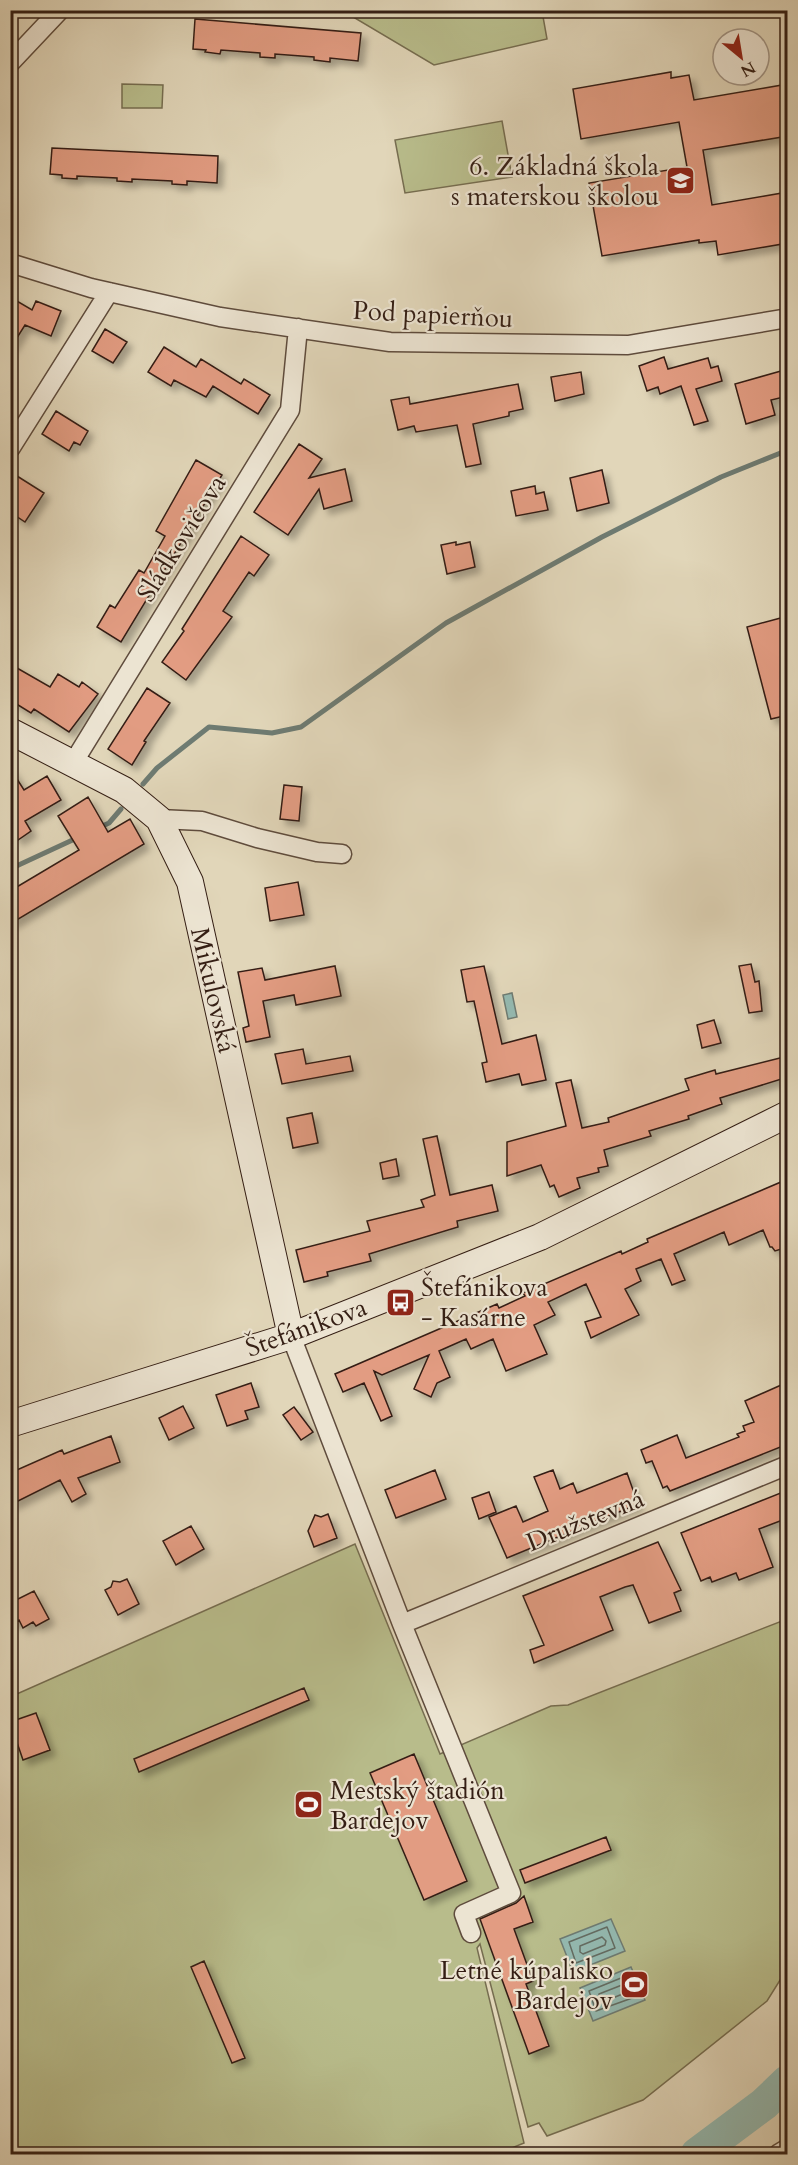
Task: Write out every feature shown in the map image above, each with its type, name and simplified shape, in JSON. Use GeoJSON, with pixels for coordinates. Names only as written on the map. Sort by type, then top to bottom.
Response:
{"type":"FeatureCollection","features":[{"type":"Feature","properties":{"kind":"street"},"geometry":{"type":"LineString","coordinates":[[10,63],[60,10]]}},
{"type":"Feature","properties":{"kind":"street","name":"Pod papierňou"},"geometry":{"type":"LineString","coordinates":[[10,263],[109,292],[220,317],[390,342],[628,345],[788,318]]}},
{"type":"Feature","properties":{"kind":"street"},"geometry":{"type":"LineString","coordinates":[[10,449],[109,292]]}},
{"type":"Feature","properties":{"kind":"street","name":"Sládkovičova"},"geometry":{"type":"LineString","coordinates":[[73,763],[290,410],[298,328]]}},
{"type":"Feature","properties":{"kind":"street","name":"Mikulovská"},"geometry":{"type":"LineString","coordinates":[[10,731],[124,790],[159,819],[190,882],[291,1336]]}},
{"type":"Feature","properties":{"kind":"street"},"geometry":{"type":"LineString","coordinates":[[159,819],[202,822],[317,852],[342,854]]}},
{"type":"Feature","properties":{"kind":"street","name":"Štefánikova"},"geometry":{"type":"LineString","coordinates":[[10,1424],[291,1336],[540,1237],[788,1114]]}},
{"type":"Feature","properties":{"kind":"street"},"geometry":{"type":"LineString","coordinates":[[291,1336],[402,1624],[511,1893],[464,1914],[471,1933]]}},
{"type":"Feature","properties":{"kind":"street","name":"Družstevná"},"geometry":{"type":"LineString","coordinates":[[402,1624],[788,1465]]}},
{"type":"Feature","properties":{"kind":"street"},"geometry":{"type":"LineString","coordinates":[[778,2154],[788,2148]]}},
{"type":"Feature","properties":{"kind":"green space"},"geometry":{"type":"Polygon","coordinates":[[[343,11],[542,11],[547,39],[434,65],[343,11]]]}},
{"type":"Feature","properties":{"kind":"green space"},"geometry":{"type":"Polygon","coordinates":[[[122,84],[163,85],[162,108],[122,108],[122,84]]]}},
{"type":"Feature","properties":{"kind":"green space"},"geometry":{"type":"Polygon","coordinates":[[[502,121],[512,177],[405,193],[395,140],[502,121]]]}},
{"type":"Feature","properties":{"kind":"green space","name":"Mestský štadión Bardejov"},"geometry":{"type":"Polygon","coordinates":[[[355,1544],[440,1754],[551,1706],[568,1705],[787,1619],[787,1969],[767,2001],[643,2100],[547,2136],[539,2123],[528,2127],[480,1944],[477,1948],[524,2143],[497,2154],[11,2154],[10,1697],[355,1544]]]}},
{"type":"Feature","properties":{"kind":"water"},"geometry":{"type":"Polygon","coordinates":[[[512,993],[517,1017],[508,1019],[503,995],[512,993]]]}},
{"type":"Feature","properties":{"kind":"water"},"geometry":{"type":"Polygon","coordinates":[[[611,1919],[625,1951],[573,1972],[560,1939],[611,1919]]]}},
{"type":"Feature","properties":{"kind":"water"},"geometry":{"type":"Polygon","coordinates":[[[631,1967],[645,2000],[593,2021],[580,1988],[631,1967]]]}},
{"type":"Feature","properties":{"kind":"building"},"geometry":{"type":"Polygon","coordinates":[[[195,19],[361,33],[358,61],[330,58],[330,62],[314,60],[314,57],[275,54],[275,58],[260,57],[260,53],[221,50],[220,54],[193,49],[195,19]]]}},
{"type":"Feature","properties":{"kind":"building"},"geometry":{"type":"Polygon","coordinates":[[[671,72],[671,78],[689,75],[694,100],[788,84],[788,136],[703,150],[712,205],[788,192],[788,243],[718,255],[716,241],[699,243],[699,240],[602,256],[589,183],[687,167],[679,122],[581,139],[573,89],[671,72]]]}},
{"type":"Feature","properties":{"kind":"building"},"geometry":{"type":"Polygon","coordinates":[[[52,148],[218,156],[217,183],[187,181],[187,185],[172,184],[172,181],[132,179],[132,182],[117,181],[117,178],[77,176],[77,179],[62,178],[62,175],[50,174],[52,148]]]}},
{"type":"Feature","properties":{"kind":"building"},"geometry":{"type":"Polygon","coordinates":[[[10,297],[32,310],[36,301],[61,311],[51,336],[25,325],[10,349],[10,297]]]}},
{"type":"Feature","properties":{"kind":"building"},"geometry":{"type":"Polygon","coordinates":[[[105,329],[127,342],[113,363],[92,351],[105,329]]]}},
{"type":"Feature","properties":{"kind":"building"},"geometry":{"type":"Polygon","coordinates":[[[164,347],[196,367],[201,359],[241,384],[244,379],[270,395],[258,414],[213,386],[206,397],[174,380],[171,386],[148,372],[164,347]]]}},
{"type":"Feature","properties":{"kind":"building"},"geometry":{"type":"Polygon","coordinates":[[[664,357],[668,369],[708,358],[711,368],[718,366],[722,381],[696,389],[708,421],[694,425],[681,386],[660,394],[658,387],[647,391],[639,366],[664,357]]]}},
{"type":"Feature","properties":{"kind":"building"},"geometry":{"type":"Polygon","coordinates":[[[788,369],[788,396],[771,400],[775,415],[746,424],[735,384],[788,369]]]}},
{"type":"Feature","properties":{"kind":"building"},"geometry":{"type":"Polygon","coordinates":[[[581,372],[584,394],[555,401],[551,377],[581,372]]]}},
{"type":"Feature","properties":{"kind":"building"},"geometry":{"type":"Polygon","coordinates":[[[518,384],[523,409],[509,412],[509,416],[473,424],[481,464],[466,467],[457,425],[416,432],[414,426],[398,430],[391,400],[409,397],[410,404],[518,384]]]}},
{"type":"Feature","properties":{"kind":"building"},"geometry":{"type":"Polygon","coordinates":[[[56,411],[88,431],[80,445],[74,442],[69,451],[42,434],[56,411]]]}},
{"type":"Feature","properties":{"kind":"building"},"geometry":{"type":"Polygon","coordinates":[[[299,444],[322,459],[309,478],[345,469],[352,501],[324,509],[319,489],[288,535],[254,512],[299,444]]]}},
{"type":"Feature","properties":{"kind":"building"},"geometry":{"type":"Polygon","coordinates":[[[196,460],[222,475],[121,642],[97,627],[110,605],[115,608],[139,570],[144,573],[165,536],[156,531],[196,460]]]}},
{"type":"Feature","properties":{"kind":"building"},"geometry":{"type":"Polygon","coordinates":[[[602,470],[609,503],[577,511],[570,478],[602,470]]]}},
{"type":"Feature","properties":{"kind":"building"},"geometry":{"type":"Polygon","coordinates":[[[17,476],[44,493],[25,522],[10,512],[10,486],[17,476]]]}},
{"type":"Feature","properties":{"kind":"building"},"geometry":{"type":"Polygon","coordinates":[[[535,486],[536,494],[544,492],[548,510],[516,516],[511,491],[535,486]]]}},
{"type":"Feature","properties":{"kind":"building"},"geometry":{"type":"Polygon","coordinates":[[[241,536],[269,555],[254,576],[249,572],[223,611],[232,617],[186,680],[162,662],[184,631],[182,629],[241,536]]]}},
{"type":"Feature","properties":{"kind":"building"},"geometry":{"type":"Polygon","coordinates":[[[456,542],[456,545],[470,542],[475,567],[447,574],[441,545],[456,542]]]}},
{"type":"Feature","properties":{"kind":"building"},"geometry":{"type":"Polygon","coordinates":[[[788,616],[788,715],[771,719],[747,627],[788,616]]]}},
{"type":"Feature","properties":{"kind":"building"},"geometry":{"type":"Polygon","coordinates":[[[10,664],[50,687],[58,674],[79,687],[82,682],[98,694],[69,732],[34,709],[31,713],[10,700],[10,664]]]}},
{"type":"Feature","properties":{"kind":"building"},"geometry":{"type":"Polygon","coordinates":[[[147,688],[170,703],[144,741],[146,742],[132,765],[108,749],[147,688]]]}},
{"type":"Feature","properties":{"kind":"building"},"geometry":{"type":"Polygon","coordinates":[[[10,768],[24,790],[47,776],[61,800],[25,821],[31,831],[18,840],[10,830],[10,768]]]}},
{"type":"Feature","properties":{"kind":"building"},"geometry":{"type":"Polygon","coordinates":[[[284,785],[302,787],[299,821],[280,819],[284,785]]]}},
{"type":"Feature","properties":{"kind":"building"},"geometry":{"type":"Polygon","coordinates":[[[88,797],[108,832],[130,819],[144,844],[10,924],[10,891],[79,850],[58,816],[88,797]]]}},
{"type":"Feature","properties":{"kind":"building"},"geometry":{"type":"Polygon","coordinates":[[[298,882],[304,915],[270,921],[265,888],[298,882]]]}},
{"type":"Feature","properties":{"kind":"building"},"geometry":{"type":"Polygon","coordinates":[[[751,964],[755,982],[759,981],[762,1011],[749,1013],[739,966],[751,964]]]}},
{"type":"Feature","properties":{"kind":"building"},"geometry":{"type":"Polygon","coordinates":[[[335,966],[341,996],[296,1005],[294,995],[263,1001],[270,1037],[246,1042],[243,1028],[249,1026],[238,972],[262,968],[265,980],[335,966]]]}},
{"type":"Feature","properties":{"kind":"building"},"geometry":{"type":"Polygon","coordinates":[[[484,966],[502,1044],[536,1035],[546,1080],[522,1085],[519,1074],[486,1082],[482,1063],[487,1062],[474,1001],[467,1002],[461,970],[484,966]]]}},
{"type":"Feature","properties":{"kind":"building"},"geometry":{"type":"Polygon","coordinates":[[[714,1020],[721,1043],[702,1048],[697,1025],[714,1020]]]}},
{"type":"Feature","properties":{"kind":"building"},"geometry":{"type":"Polygon","coordinates":[[[303,1049],[306,1064],[350,1056],[353,1071],[282,1084],[275,1054],[303,1049]]]}},
{"type":"Feature","properties":{"kind":"building"},"geometry":{"type":"Polygon","coordinates":[[[788,1056],[788,1077],[720,1098],[722,1104],[688,1116],[689,1119],[649,1131],[651,1136],[604,1150],[608,1166],[598,1168],[599,1172],[577,1178],[580,1188],[559,1197],[554,1185],[550,1187],[541,1165],[507,1176],[507,1142],[566,1126],[556,1083],[571,1080],[582,1128],[609,1122],[608,1118],[689,1090],[685,1079],[715,1070],[716,1074],[788,1056]]]}},
{"type":"Feature","properties":{"kind":"building"},"geometry":{"type":"Polygon","coordinates":[[[312,1113],[318,1143],[293,1148],[287,1118],[312,1113]]]}},
{"type":"Feature","properties":{"kind":"building"},"geometry":{"type":"Polygon","coordinates":[[[437,1136],[450,1195],[492,1185],[498,1211],[457,1221],[458,1227],[369,1254],[371,1261],[327,1272],[328,1276],[304,1282],[296,1250],[370,1231],[367,1221],[424,1207],[421,1200],[435,1195],[423,1139],[437,1136]]]}},
{"type":"Feature","properties":{"kind":"building"},"geometry":{"type":"Polygon","coordinates":[[[396,1159],[399,1176],[383,1179],[380,1163],[396,1159]]]}},
{"type":"Feature","properties":{"kind":"building"},"geometry":{"type":"Polygon","coordinates":[[[788,1179],[788,1247],[775,1251],[770,1247],[763,1230],[729,1245],[724,1232],[674,1254],[685,1280],[672,1285],[661,1259],[636,1269],[641,1281],[625,1289],[639,1315],[591,1338],[585,1322],[601,1317],[586,1284],[548,1302],[555,1315],[534,1325],[547,1354],[506,1371],[493,1339],[471,1349],[466,1339],[439,1351],[450,1377],[437,1383],[431,1397],[414,1389],[429,1355],[382,1375],[374,1371],[392,1416],[381,1421],[364,1383],[343,1392],[335,1374],[497,1304],[499,1308],[525,1296],[523,1293],[621,1251],[622,1254],[648,1242],[647,1239],[788,1179]]]}},
{"type":"Feature","properties":{"kind":"building"},"geometry":{"type":"Polygon","coordinates":[[[788,1382],[788,1444],[670,1491],[667,1486],[663,1488],[652,1461],[646,1463],[641,1450],[677,1435],[686,1458],[739,1437],[737,1434],[745,1431],[743,1426],[754,1422],[745,1401],[788,1382]]]}},
{"type":"Feature","properties":{"kind":"building"},"geometry":{"type":"Polygon","coordinates":[[[251,1383],[259,1407],[245,1411],[248,1419],[227,1426],[216,1395],[251,1383]]]}},
{"type":"Feature","properties":{"kind":"building"},"geometry":{"type":"Polygon","coordinates":[[[183,1406],[194,1428],[169,1440],[159,1418],[183,1406]]]}},
{"type":"Feature","properties":{"kind":"building"},"geometry":{"type":"Polygon","coordinates":[[[294,1407],[313,1432],[301,1440],[283,1415],[294,1407]]]}},
{"type":"Feature","properties":{"kind":"building"},"geometry":{"type":"Polygon","coordinates":[[[111,1436],[120,1462],[78,1478],[86,1494],[72,1502],[60,1480],[10,1505],[10,1473],[62,1450],[64,1454],[111,1436]]]}},
{"type":"Feature","properties":{"kind":"building"},"geometry":{"type":"Polygon","coordinates":[[[435,1470],[446,1499],[396,1518],[385,1490],[435,1470]]]}},
{"type":"Feature","properties":{"kind":"building"},"geometry":{"type":"Polygon","coordinates":[[[553,1470],[560,1489],[573,1483],[577,1493],[627,1473],[638,1504],[507,1558],[489,1517],[516,1506],[523,1522],[548,1511],[534,1477],[553,1470]]]}},
{"type":"Feature","properties":{"kind":"building"},"geometry":{"type":"Polygon","coordinates":[[[788,1490],[788,1518],[759,1529],[773,1567],[739,1580],[736,1573],[712,1582],[710,1577],[701,1581],[681,1533],[788,1490]]]}},
{"type":"Feature","properties":{"kind":"building"},"geometry":{"type":"Polygon","coordinates":[[[489,1492],[496,1512],[479,1519],[472,1498],[489,1492]]]}},
{"type":"Feature","properties":{"kind":"building"},"geometry":{"type":"Polygon","coordinates":[[[328,1514],[337,1538],[314,1547],[308,1531],[315,1515],[321,1517],[328,1514]]]}},
{"type":"Feature","properties":{"kind":"building"},"geometry":{"type":"Polygon","coordinates":[[[191,1526],[204,1549],[176,1565],[163,1541],[191,1526]]]}},
{"type":"Feature","properties":{"kind":"building"},"geometry":{"type":"Polygon","coordinates":[[[658,1542],[681,1590],[674,1593],[681,1611],[649,1623],[633,1585],[625,1587],[600,1597],[613,1630],[534,1663],[530,1650],[544,1645],[523,1596],[658,1542]]]}},
{"type":"Feature","properties":{"kind":"building"},"geometry":{"type":"Polygon","coordinates":[[[127,1579],[139,1604],[118,1615],[105,1590],[111,1587],[113,1581],[120,1582],[127,1579]]]}},
{"type":"Feature","properties":{"kind":"building"},"geometry":{"type":"Polygon","coordinates":[[[34,1591],[49,1619],[36,1626],[33,1622],[23,1628],[19,1620],[10,1625],[10,1603],[34,1591]]]}},
{"type":"Feature","properties":{"kind":"building"},"geometry":{"type":"Polygon","coordinates":[[[304,1688],[309,1700],[139,1772],[134,1759],[304,1688]]]}},
{"type":"Feature","properties":{"kind":"building"},"geometry":{"type":"Polygon","coordinates":[[[36,1713],[50,1750],[23,1760],[10,1722],[36,1713]]]}},
{"type":"Feature","properties":{"kind":"building"},"geometry":{"type":"Polygon","coordinates":[[[414,1754],[467,1881],[424,1900],[370,1773],[414,1754]]]}},
{"type":"Feature","properties":{"kind":"building"},"geometry":{"type":"Polygon","coordinates":[[[606,1837],[611,1850],[525,1883],[520,1870],[606,1837]]]}},
{"type":"Feature","properties":{"kind":"building"},"geometry":{"type":"Polygon","coordinates":[[[524,1896],[533,1922],[514,1929],[533,1981],[526,1984],[549,2046],[529,2054],[480,1919],[516,1903],[524,1896]]]}},
{"type":"Feature","properties":{"kind":"building"},"geometry":{"type":"Polygon","coordinates":[[[204,1961],[245,2058],[232,2063],[191,1967],[204,1961]]]}},
{"type":"Feature","properties":{"kind":"waterway"},"geometry":{"type":"LineString","coordinates":[[143,784],[157,768],[209,727],[272,733],[301,727],[446,623],[602,537],[721,477],[788,450]]}},
{"type":"Feature","properties":{"kind":"waterway"},"geometry":{"type":"LineString","coordinates":[[98,828],[109,823],[121,809]]}},
{"type":"Feature","properties":{"kind":"waterway"},"geometry":{"type":"LineString","coordinates":[[10,869],[79,837]]}},
{"type":"Feature","properties":{"kind":"waterway"},"geometry":{"type":"LineString","coordinates":[[697,2154],[764,2104],[788,2081]]}},
{"type":"Feature","properties":{"kind":"place","name":"6. Základná škola s materskou školou"},"geometry":{"type":"Point","coordinates":[680,181]}},
{"type":"Feature","properties":{"kind":"place","name":"Štefánikova - Kasárne"},"geometry":{"type":"Point","coordinates":[400,1302]}},
{"type":"Feature","properties":{"kind":"place","name":"Mestský štadión Bardejov"},"geometry":{"type":"Point","coordinates":[309,1805]}},
{"type":"Feature","properties":{"kind":"place","name":"Letné kúpalisko Bardejov"},"geometry":{"type":"Point","coordinates":[634,1985]}}]}
